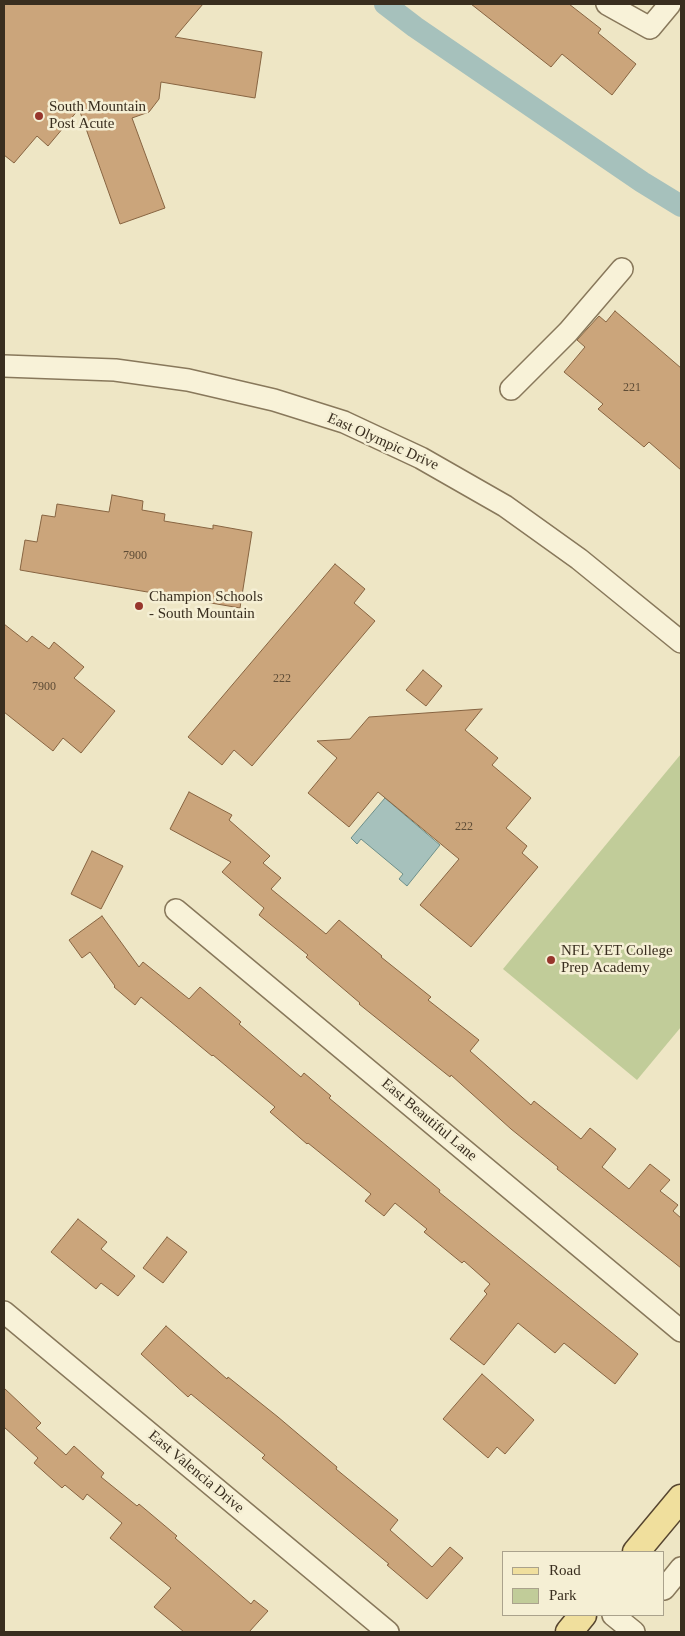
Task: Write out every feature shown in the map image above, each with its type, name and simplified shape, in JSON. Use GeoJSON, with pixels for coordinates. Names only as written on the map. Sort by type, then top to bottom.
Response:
{"type":"FeatureCollection","features":[{"type":"Feature","properties":{"kind":"main road"},"geometry":{"type":"LineString","coordinates":[[637,1551],[681,1498]]}},
{"type":"Feature","properties":{"kind":"main road"},"geometry":{"type":"LineString","coordinates":[[569,1632],[582,1616]]}},
{"type":"Feature","properties":{"kind":"street"},"geometry":{"type":"LineString","coordinates":[[607,4],[650,28],[670,4]]}},
{"type":"Feature","properties":{"kind":"street"},"geometry":{"type":"LineString","coordinates":[[511,390],[568,332],[622,269]]}},
{"type":"Feature","properties":{"kind":"street","name":"East Olympic Drive"},"geometry":{"type":"LineString","coordinates":[[4,366],[115,370],[170,377],[266,398],[344,422],[445,470],[506,506],[579,559],[681,642]]}},
{"type":"Feature","properties":{"kind":"street","name":"East Beautiful Lane"},"geometry":{"type":"LineString","coordinates":[[176,910],[681,1331]]}},
{"type":"Feature","properties":{"kind":"street","name":"East Valencia Drive"},"geometry":{"type":"LineString","coordinates":[[4,1312],[388,1632]]}},
{"type":"Feature","properties":{"kind":"street"},"geometry":{"type":"LineString","coordinates":[[665,1588],[681,1568]]}},
{"type":"Feature","properties":{"kind":"street"},"geometry":{"type":"LineString","coordinates":[[615,1616],[636,1625]]}},
{"type":"Feature","properties":{"kind":"green space"},"geometry":{"type":"Polygon","coordinates":[[[681,754],[681,1027],[637,1080],[503,969],[681,754]]]}},
{"type":"Feature","properties":{"kind":"water"},"geometry":{"type":"Polygon","coordinates":[[[385,798],[440,845],[407,886],[399,879],[403,874],[361,839],[357,844],[351,838],[385,798]]]}},
{"type":"Feature","properties":{"kind":"building","name":"South Mountain Post Acute"},"geometry":{"type":"Polygon","coordinates":[[[4,4],[203,4],[175,37],[262,52],[255,98],[161,82],[159,99],[149,112],[132,118],[165,208],[120,224],[79,109],[48,146],[37,136],[14,163],[4,155],[4,4]]]}},
{"type":"Feature","properties":{"kind":"building"},"geometry":{"type":"Polygon","coordinates":[[[471,4],[569,4],[601,29],[598,33],[636,64],[612,95],[562,54],[551,67],[471,4]]]}},
{"type":"Feature","properties":{"kind":"building"},"geometry":{"type":"Polygon","coordinates":[[[615,311],[681,368],[681,470],[649,442],[644,447],[598,409],[603,404],[564,372],[585,347],[577,340],[599,316],[606,322],[615,311]]]}},
{"type":"Feature","properties":{"kind":"building"},"geometry":{"type":"Polygon","coordinates":[[[112,495],[143,501],[142,510],[165,514],[164,521],[213,529],[213,525],[252,532],[240,608],[20,570],[25,540],[37,542],[42,515],[55,517],[57,504],[109,512],[112,495]]]}},
{"type":"Feature","properties":{"kind":"building"},"geometry":{"type":"Polygon","coordinates":[[[335,564],[365,589],[354,603],[375,621],[252,766],[234,750],[222,765],[188,737],[335,564]]]}},
{"type":"Feature","properties":{"kind":"building"},"geometry":{"type":"Polygon","coordinates":[[[4,624],[27,642],[32,636],[49,649],[54,642],[84,667],[74,678],[115,711],[81,753],[63,738],[53,751],[4,712],[4,624]]]}},
{"type":"Feature","properties":{"kind":"building"},"geometry":{"type":"Polygon","coordinates":[[[423,670],[442,686],[426,706],[406,690],[423,670]]]}},
{"type":"Feature","properties":{"kind":"building"},"geometry":{"type":"Polygon","coordinates":[[[482,709],[465,730],[498,758],[492,765],[531,798],[506,828],[527,846],[522,853],[538,867],[471,947],[420,905],[459,859],[378,792],[349,827],[308,793],[337,758],[317,741],[350,739],[369,717],[482,709]]]}},
{"type":"Feature","properties":{"kind":"building"},"geometry":{"type":"Polygon","coordinates":[[[189,792],[232,815],[229,820],[270,856],[263,863],[281,878],[271,889],[326,934],[339,920],[431,997],[428,1000],[479,1040],[470,1051],[531,1105],[534,1101],[581,1139],[590,1128],[616,1149],[602,1167],[629,1189],[650,1164],[670,1180],[660,1191],[678,1205],[673,1211],[681,1218],[681,1268],[557,1169],[558,1167],[511,1129],[451,1075],[450,1077],[359,1004],[306,957],[308,955],[259,915],[264,908],[222,872],[231,862],[170,829],[189,792]]]}},
{"type":"Feature","properties":{"kind":"building"},"geometry":{"type":"Polygon","coordinates":[[[92,851],[123,866],[101,909],[71,894],[92,851]]]}},
{"type":"Feature","properties":{"kind":"building"},"geometry":{"type":"Polygon","coordinates":[[[102,916],[139,967],[143,962],[189,999],[200,987],[241,1022],[239,1024],[301,1077],[304,1073],[331,1096],[329,1098],[440,1190],[439,1192],[638,1354],[615,1384],[564,1343],[555,1353],[518,1323],[484,1365],[450,1339],[487,1294],[484,1291],[490,1284],[464,1261],[462,1263],[424,1232],[427,1229],[395,1203],[384,1216],[365,1201],[371,1194],[307,1144],[270,1112],[275,1107],[141,997],[135,1005],[114,987],[90,952],[82,958],[69,940],[102,916]]]}},
{"type":"Feature","properties":{"kind":"building"},"geometry":{"type":"Polygon","coordinates":[[[78,1219],[107,1242],[101,1249],[135,1276],[118,1296],[101,1283],[96,1289],[51,1252],[78,1219]]]}},
{"type":"Feature","properties":{"kind":"building"},"geometry":{"type":"Polygon","coordinates":[[[167,1237],[187,1252],[163,1283],[143,1268],[167,1237]]]}},
{"type":"Feature","properties":{"kind":"building"},"geometry":{"type":"Polygon","coordinates":[[[166,1326],[227,1379],[228,1377],[278,1417],[337,1467],[336,1469],[398,1520],[390,1530],[432,1567],[450,1547],[463,1558],[427,1599],[387,1565],[389,1564],[262,1458],[265,1455],[191,1394],[188,1397],[141,1354],[166,1326]]]}},
{"type":"Feature","properties":{"kind":"building"},"geometry":{"type":"Polygon","coordinates":[[[482,1374],[534,1420],[505,1454],[497,1447],[488,1458],[443,1419],[482,1374]]]}},
{"type":"Feature","properties":{"kind":"building"},"geometry":{"type":"Polygon","coordinates":[[[4,1388],[41,1423],[36,1428],[66,1455],[74,1446],[104,1473],[101,1477],[137,1506],[139,1504],[177,1536],[175,1538],[251,1604],[254,1600],[268,1611],[249,1632],[184,1632],[154,1607],[171,1588],[110,1538],[122,1523],[87,1494],[83,1500],[65,1485],[62,1488],[34,1463],[38,1458],[4,1427],[4,1388]]]}},
{"type":"Feature","properties":{"kind":"waterway"},"geometry":{"type":"LineString","coordinates":[[385,4],[415,27],[642,182],[681,206]]}},
{"type":"Feature","properties":{"kind":"place","name":"South Mountain Post Acute"},"geometry":{"type":"Point","coordinates":[39,116]}},
{"type":"Feature","properties":{"kind":"place","name":"Champion Schools - South Mountain"},"geometry":{"type":"Point","coordinates":[139,606]}},
{"type":"Feature","properties":{"kind":"place","name":"NFL YET College Prep Academy"},"geometry":{"type":"Point","coordinates":[551,960]}}]}
